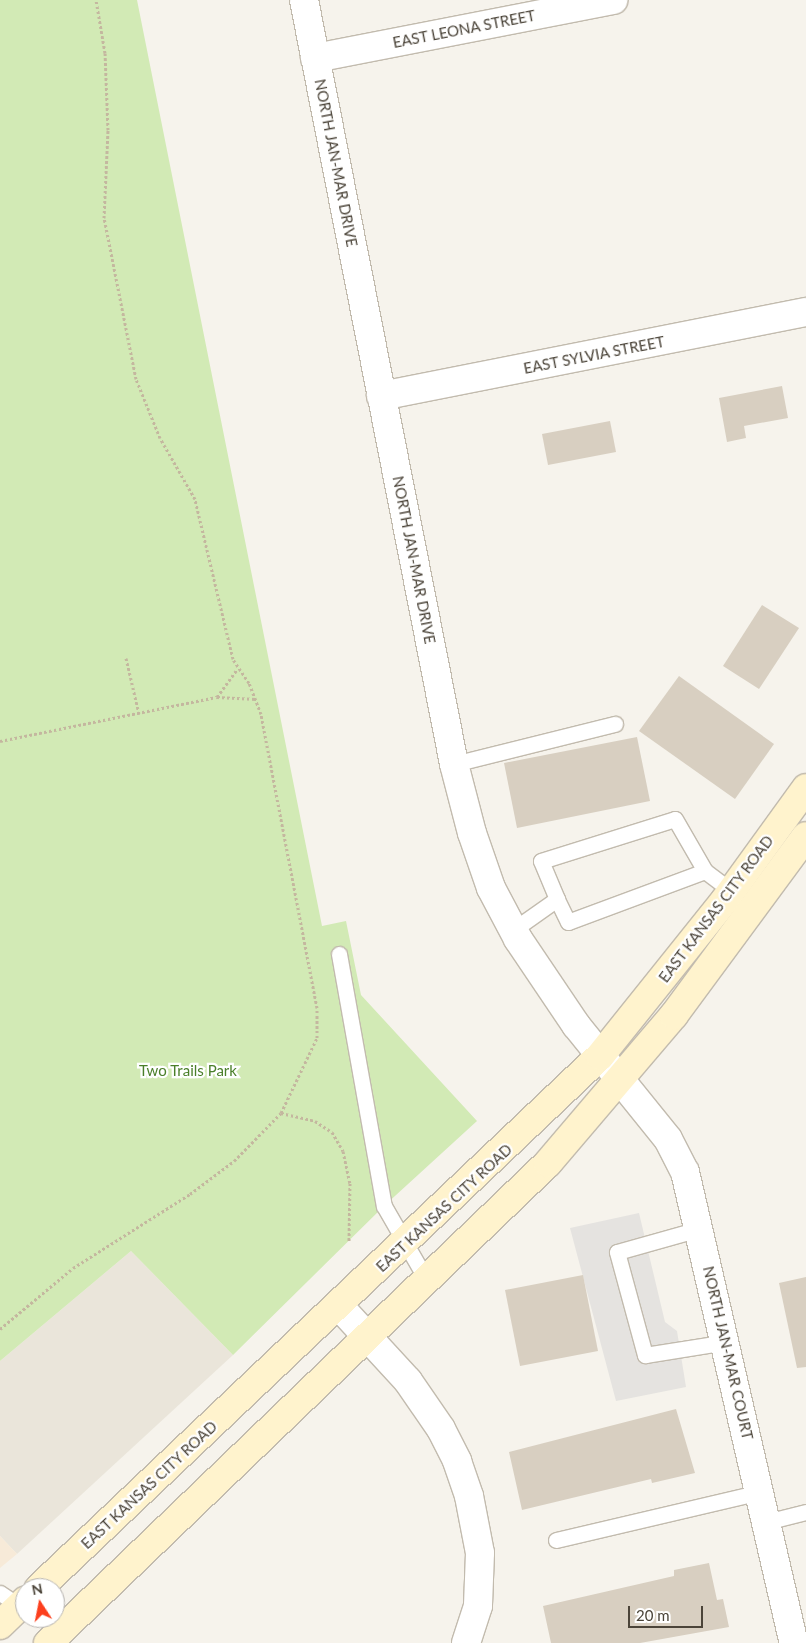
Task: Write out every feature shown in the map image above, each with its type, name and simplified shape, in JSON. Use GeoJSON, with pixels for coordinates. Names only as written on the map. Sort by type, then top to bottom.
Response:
{"type":"FeatureCollection","features":[{"type":"Feature","properties":{"kind":"main road","name":"EAST KANSAS CITY ROAD"},"geometry":{"type":"LineString","coordinates":[[50,1578],[406,1243],[600,1056],[732,891],[806,788]]}},
{"type":"Feature","properties":{"kind":"main road","name":"EAST KANSAS CITY ROAD"},"geometry":{"type":"LineString","coordinates":[[48,1643],[548,1163],[621,1082],[806,836]]}},
{"type":"Feature","properties":{"kind":"street","name":"NORTH JAN-MAR DRIVE"},"geometry":{"type":"LineString","coordinates":[[304,0],[454,764],[472,833],[491,888],[513,930],[600,1056],[621,1082]]}},
{"type":"Feature","properties":{"kind":"street","name":"EAST LEONA STREET"},"geometry":{"type":"LineString","coordinates":[[315,58],[613,0]]}},
{"type":"Feature","properties":{"kind":"street","name":"EAST SYLVIA STREET"},"geometry":{"type":"LineString","coordinates":[[382,396],[806,312]]}},
{"type":"Feature","properties":{"kind":"street","name":"NORTH JAN-MAR COURT"},"geometry":{"type":"LineString","coordinates":[[621,1082],[668,1139],[685,1172],[700,1229],[794,1643]]}},
{"type":"Feature","properties":{"kind":"street"},"geometry":{"type":"LineString","coordinates":[[339,1306],[408,1382],[441,1429],[469,1496],[481,1580],[478,1606],[466,1643]]}},
{"type":"Feature","properties":{"kind":"lane"},"geometry":{"type":"LineString","coordinates":[[454,764],[616,724]]}},
{"type":"Feature","properties":{"kind":"lane"},"geometry":{"type":"LineString","coordinates":[[706,871],[568,922],[541,861],[675,819],[706,871],[732,891]]}},
{"type":"Feature","properties":{"kind":"lane"},"geometry":{"type":"LineString","coordinates":[[513,930],[557,899]]}},
{"type":"Feature","properties":{"kind":"lane"},"geometry":{"type":"LineString","coordinates":[[339,954],[384,1206],[426,1279]]}},
{"type":"Feature","properties":{"kind":"lane"},"geometry":{"type":"LineString","coordinates":[[700,1229],[616,1252],[645,1355],[726,1342]]}},
{"type":"Feature","properties":{"kind":"lane"},"geometry":{"type":"LineString","coordinates":[[556,1540],[760,1492]]}},
{"type":"Feature","properties":{"kind":"lane"},"geometry":{"type":"LineString","coordinates":[[766,1522],[806,1512]]}},
{"type":"Feature","properties":{"kind":"path"},"geometry":{"type":"LineString","coordinates":[[0,1329],[73,1268],[190,1194],[234,1161],[281,1113],[317,1038],[317,1008],[257,699],[237,670],[195,499],[160,438],[136,379],[104,218],[108,130],[105,53],[96,0]]}},
{"type":"Feature","properties":{"kind":"path"},"geometry":{"type":"LineString","coordinates":[[126,658],[139,714]]}},
{"type":"Feature","properties":{"kind":"path"},"geometry":{"type":"LineString","coordinates":[[217,697],[237,670]]}},
{"type":"Feature","properties":{"kind":"path"},"geometry":{"type":"LineString","coordinates":[[0,741],[217,697],[257,699]]}},
{"type":"Feature","properties":{"kind":"path"},"geometry":{"type":"LineString","coordinates":[[281,1113],[315,1120],[332,1132],[343,1152],[350,1184],[349,1241]]}},
{"type":"Feature","properties":{"kind":"shaded area"},"geometry":{"type":"Polygon","coordinates":[[[639,1213],[665,1322],[677,1331],[686,1387],[616,1401],[570,1228],[639,1213]]]}},
{"type":"Feature","properties":{"kind":"shaded area"},"geometry":{"type":"Polygon","coordinates":[[[131,1251],[233,1355],[17,1554],[0,1536],[0,1361],[131,1251]]]}},
{"type":"Feature","properties":{"kind":"shaded area"},"geometry":{"type":"Polygon","coordinates":[[[0,1536],[17,1554],[0,1568],[0,1536]]]}},
{"type":"Feature","properties":{"kind":"green space","name":"Two Trails Park"},"geometry":{"type":"Polygon","coordinates":[[[0,0],[137,0],[322,926],[346,921],[361,995],[477,1121],[384,1206],[233,1355],[131,1251],[0,1361],[0,0]]]}},
{"type":"Feature","properties":{"kind":"building"},"geometry":{"type":"Polygon","coordinates":[[[782,386],[788,418],[744,426],[746,438],[727,442],[719,398],[782,386]]]}},
{"type":"Feature","properties":{"kind":"building"},"geometry":{"type":"Polygon","coordinates":[[[610,421],[616,452],[548,465],[542,434],[610,421]]]}},
{"type":"Feature","properties":{"kind":"building"},"geometry":{"type":"Polygon","coordinates":[[[762,605],[799,628],[759,689],[723,666],[762,605]]]}},
{"type":"Feature","properties":{"kind":"building"},"geometry":{"type":"Polygon","coordinates":[[[679,676],[774,744],[735,799],[639,731],[679,676]]]}},
{"type":"Feature","properties":{"kind":"building"},"geometry":{"type":"Polygon","coordinates":[[[637,737],[650,801],[517,828],[504,763],[637,737]]]}},
{"type":"Feature","properties":{"kind":"building"},"geometry":{"type":"Polygon","coordinates":[[[583,1275],[598,1351],[520,1366],[505,1290],[583,1275]]]}},
{"type":"Feature","properties":{"kind":"building"},"geometry":{"type":"Polygon","coordinates":[[[806,1277],[806,1367],[797,1368],[779,1283],[806,1277]]]}},
{"type":"Feature","properties":{"kind":"building"},"geometry":{"type":"Polygon","coordinates":[[[676,1409],[695,1473],[652,1483],[651,1479],[522,1510],[509,1452],[676,1409]]]}},
{"type":"Feature","properties":{"kind":"building"},"geometry":{"type":"Polygon","coordinates":[[[709,1563],[717,1600],[723,1599],[729,1627],[640,1643],[551,1643],[543,1606],[674,1576],[674,1570],[709,1563]]]}}]}
